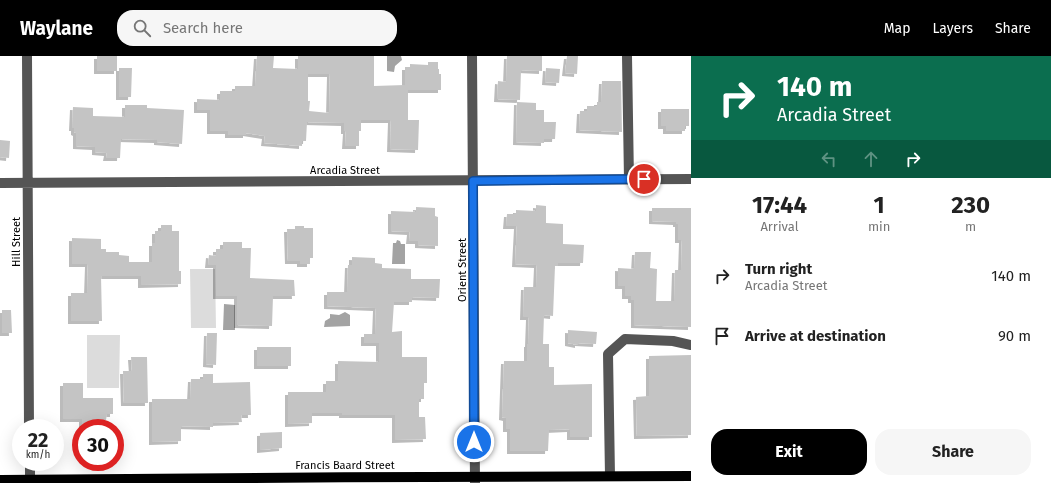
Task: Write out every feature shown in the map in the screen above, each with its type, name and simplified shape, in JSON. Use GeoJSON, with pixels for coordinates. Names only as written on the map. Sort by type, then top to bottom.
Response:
{"type":"FeatureCollection","features":[{"type":"Feature","properties":{"kind":"main road","name":"Francis Baard Street"},"geometry":{"type":"LineString","coordinates":[[0,480],[30,481],[191,477],[475,480],[610,476],[691,476]]}},
{"type":"Feature","properties":{"kind":"street","name":"Hill Street"},"geometry":{"type":"LineString","coordinates":[[27,56],[29,419]]}},
{"type":"Feature","properties":{"kind":"street","name":"Orient Street"},"geometry":{"type":"LineString","coordinates":[[472,56],[475,480]]}},
{"type":"Feature","properties":{"kind":"street"},"geometry":{"type":"LineString","coordinates":[[627,56],[629,180]]}},
{"type":"Feature","properties":{"kind":"street","name":"Arcadia Street"},"geometry":{"type":"LineString","coordinates":[[0,183],[691,179]]}},
{"type":"Feature","properties":{"kind":"street"},"geometry":{"type":"LineString","coordinates":[[610,476],[608,354],[626,339],[673,340],[691,345]]}},
{"type":"Feature","properties":{"kind":"shaded area"},"geometry":{"type":"Polygon","coordinates":[[[387,56],[401,56],[402,60],[395,66],[394,72],[387,71],[387,56]]]}},
{"type":"Feature","properties":{"kind":"shaded area"},"geometry":{"type":"Polygon","coordinates":[[[397,240],[400,241],[401,244],[405,244],[405,264],[392,264],[393,243],[396,243],[397,240]]]}},
{"type":"Feature","properties":{"kind":"shaded area"},"geometry":{"type":"Polygon","coordinates":[[[190,269],[215,269],[216,328],[191,328],[190,269]]]}},
{"type":"Feature","properties":{"kind":"shaded area"},"geometry":{"type":"Polygon","coordinates":[[[224,304],[235,305],[235,330],[223,330],[224,304]]]}},
{"type":"Feature","properties":{"kind":"shaded area"},"geometry":{"type":"Polygon","coordinates":[[[345,312],[350,315],[350,326],[324,327],[325,321],[330,318],[330,314],[339,315],[345,312]]]}},
{"type":"Feature","properties":{"kind":"shaded area"},"geometry":{"type":"Polygon","coordinates":[[[87,335],[120,335],[119,388],[87,388],[87,335]]]}},
{"type":"Feature","properties":{"kind":"building"},"geometry":{"type":"Polygon","coordinates":[[[97,56],[117,56],[117,71],[97,71],[97,56]]]}},
{"type":"Feature","properties":{"kind":"building"},"geometry":{"type":"Polygon","coordinates":[[[257,56],[274,56],[273,68],[298,69],[298,56],[374,56],[374,86],[405,85],[405,67],[410,67],[410,64],[428,65],[428,62],[438,62],[439,74],[441,74],[441,90],[408,90],[408,120],[419,120],[418,150],[390,149],[391,120],[361,120],[359,146],[345,146],[346,131],[344,131],[344,123],[307,122],[306,141],[302,141],[302,146],[264,143],[265,136],[246,133],[246,135],[228,135],[228,131],[210,131],[210,110],[197,110],[197,99],[220,100],[220,91],[235,91],[235,86],[255,86],[257,56]],[[308,74],[308,101],[310,101],[309,111],[329,113],[330,74],[308,74]]]}},
{"type":"Feature","properties":{"kind":"building"},"geometry":{"type":"Polygon","coordinates":[[[507,56],[542,56],[542,71],[521,70],[520,100],[497,99],[498,81],[506,82],[507,56]]]}},
{"type":"Feature","properties":{"kind":"building"},"geometry":{"type":"Polygon","coordinates":[[[567,56],[578,56],[577,74],[565,73],[567,56]]]}},
{"type":"Feature","properties":{"kind":"building"},"geometry":{"type":"Polygon","coordinates":[[[119,68],[132,68],[131,97],[119,97],[119,68]]]}},
{"type":"Feature","properties":{"kind":"building"},"geometry":{"type":"Polygon","coordinates":[[[546,68],[560,69],[559,83],[545,82],[546,68]]]}},
{"type":"Feature","properties":{"kind":"building"},"geometry":{"type":"Polygon","coordinates":[[[602,81],[621,81],[622,132],[579,130],[580,111],[587,111],[587,106],[597,106],[597,102],[601,102],[602,81]]]}},
{"type":"Feature","properties":{"kind":"building"},"geometry":{"type":"Polygon","coordinates":[[[517,102],[536,103],[536,110],[544,110],[544,122],[556,122],[555,139],[544,139],[544,143],[516,142],[517,102]]]}},
{"type":"Feature","properties":{"kind":"building"},"geometry":{"type":"Polygon","coordinates":[[[125,105],[147,105],[147,108],[184,110],[182,144],[157,142],[157,140],[121,139],[120,158],[106,158],[107,153],[95,152],[95,147],[76,146],[76,133],[74,132],[74,128],[72,128],[73,107],[93,108],[93,116],[125,117],[125,105]]]}},
{"type":"Feature","properties":{"kind":"building"},"geometry":{"type":"Polygon","coordinates":[[[661,109],[689,109],[689,126],[685,126],[685,131],[666,131],[666,126],[661,126],[661,109]]]}},
{"type":"Feature","properties":{"kind":"building"},"geometry":{"type":"Polygon","coordinates":[[[0,140],[10,141],[9,158],[0,157],[0,140]]]}},
{"type":"Feature","properties":{"kind":"building"},"geometry":{"type":"Polygon","coordinates":[[[536,205],[546,206],[546,223],[563,224],[563,244],[584,245],[583,263],[558,263],[558,266],[555,266],[553,316],[544,315],[543,344],[549,344],[549,367],[554,367],[554,385],[592,384],[592,437],[570,437],[570,429],[549,430],[548,451],[510,451],[510,429],[506,429],[506,418],[502,417],[504,361],[527,361],[529,317],[523,317],[524,287],[536,287],[537,265],[515,264],[517,226],[506,226],[507,214],[516,214],[516,210],[536,211],[536,205]]]}},
{"type":"Feature","properties":{"kind":"building"},"geometry":{"type":"Polygon","coordinates":[[[416,207],[435,208],[435,216],[438,217],[438,246],[418,245],[418,241],[409,241],[410,232],[391,231],[391,211],[416,212],[416,207]]]}},
{"type":"Feature","properties":{"kind":"building"},"geometry":{"type":"Polygon","coordinates":[[[652,208],[691,208],[691,327],[634,325],[634,300],[631,300],[631,296],[625,296],[625,286],[618,286],[618,268],[634,269],[635,252],[651,252],[650,268],[657,269],[656,301],[674,301],[675,270],[681,270],[682,240],[678,240],[678,224],[676,224],[676,222],[652,221],[652,208]]]}},
{"type":"Feature","properties":{"kind":"building"},"geometry":{"type":"Polygon","coordinates":[[[161,225],[172,225],[172,231],[179,231],[179,271],[181,271],[181,284],[141,285],[141,276],[101,276],[102,321],[71,321],[71,293],[87,293],[88,264],[72,264],[72,238],[101,239],[101,249],[106,249],[106,252],[119,252],[119,255],[129,256],[129,262],[152,262],[152,243],[155,243],[155,231],[161,231],[161,225]]]}},
{"type":"Feature","properties":{"kind":"building"},"geometry":{"type":"Polygon","coordinates":[[[295,226],[313,228],[313,258],[310,258],[310,264],[300,264],[300,261],[288,261],[287,229],[295,229],[295,226]]]}},
{"type":"Feature","properties":{"kind":"building"},"geometry":{"type":"Polygon","coordinates":[[[223,242],[242,242],[242,248],[251,248],[250,278],[294,280],[295,296],[273,296],[272,326],[237,325],[237,296],[216,296],[216,265],[208,265],[209,255],[216,256],[216,249],[223,249],[223,242]]]}},
{"type":"Feature","properties":{"kind":"building"},"geometry":{"type":"Polygon","coordinates":[[[352,257],[375,258],[375,263],[382,264],[382,268],[411,269],[411,279],[440,279],[439,298],[412,297],[412,302],[394,302],[392,332],[402,331],[402,357],[427,357],[427,383],[424,383],[424,399],[419,399],[419,417],[425,417],[426,439],[395,440],[395,415],[342,415],[342,413],[312,413],[312,423],[288,424],[288,392],[326,392],[326,381],[338,381],[338,361],[379,362],[379,343],[364,343],[364,334],[375,334],[376,308],[327,306],[327,292],[347,292],[348,265],[352,265],[352,257]]]}},
{"type":"Feature","properties":{"kind":"building"},"geometry":{"type":"Polygon","coordinates":[[[2,310],[11,310],[12,333],[2,333],[2,310]]]}},
{"type":"Feature","properties":{"kind":"building"},"geometry":{"type":"Polygon","coordinates":[[[568,330],[597,332],[596,344],[578,343],[578,345],[568,343],[568,330]]]}},
{"type":"Feature","properties":{"kind":"building"},"geometry":{"type":"Polygon","coordinates":[[[207,333],[217,333],[216,365],[206,364],[207,333]]]}},
{"type":"Feature","properties":{"kind":"building"},"geometry":{"type":"Polygon","coordinates":[[[257,347],[291,347],[291,366],[257,366],[257,347]]]}},
{"type":"Feature","properties":{"kind":"building"},"geometry":{"type":"Polygon","coordinates":[[[691,355],[691,435],[637,436],[636,397],[649,396],[649,356],[691,355]]]}},
{"type":"Feature","properties":{"kind":"building"},"geometry":{"type":"Polygon","coordinates":[[[131,357],[147,357],[148,403],[124,403],[123,371],[132,371],[131,357]]]}},
{"type":"Feature","properties":{"kind":"building"},"geometry":{"type":"Polygon","coordinates":[[[203,374],[213,374],[213,383],[250,382],[251,415],[241,415],[242,422],[213,423],[213,427],[181,426],[181,441],[152,442],[152,399],[190,399],[191,379],[203,379],[203,374]]]}},
{"type":"Feature","properties":{"kind":"building"},"geometry":{"type":"Polygon","coordinates":[[[63,383],[83,383],[83,398],[113,398],[113,414],[107,414],[106,419],[63,419],[63,383]]]}},
{"type":"Feature","properties":{"kind":"building"},"geometry":{"type":"Polygon","coordinates":[[[282,432],[282,448],[260,450],[260,433],[282,432]]]}},
{"type":"Feature","properties":{"kind":"route"},"geometry":{"type":"LineString","coordinates":[[474,442],[473,181],[644,179]]}}]}
